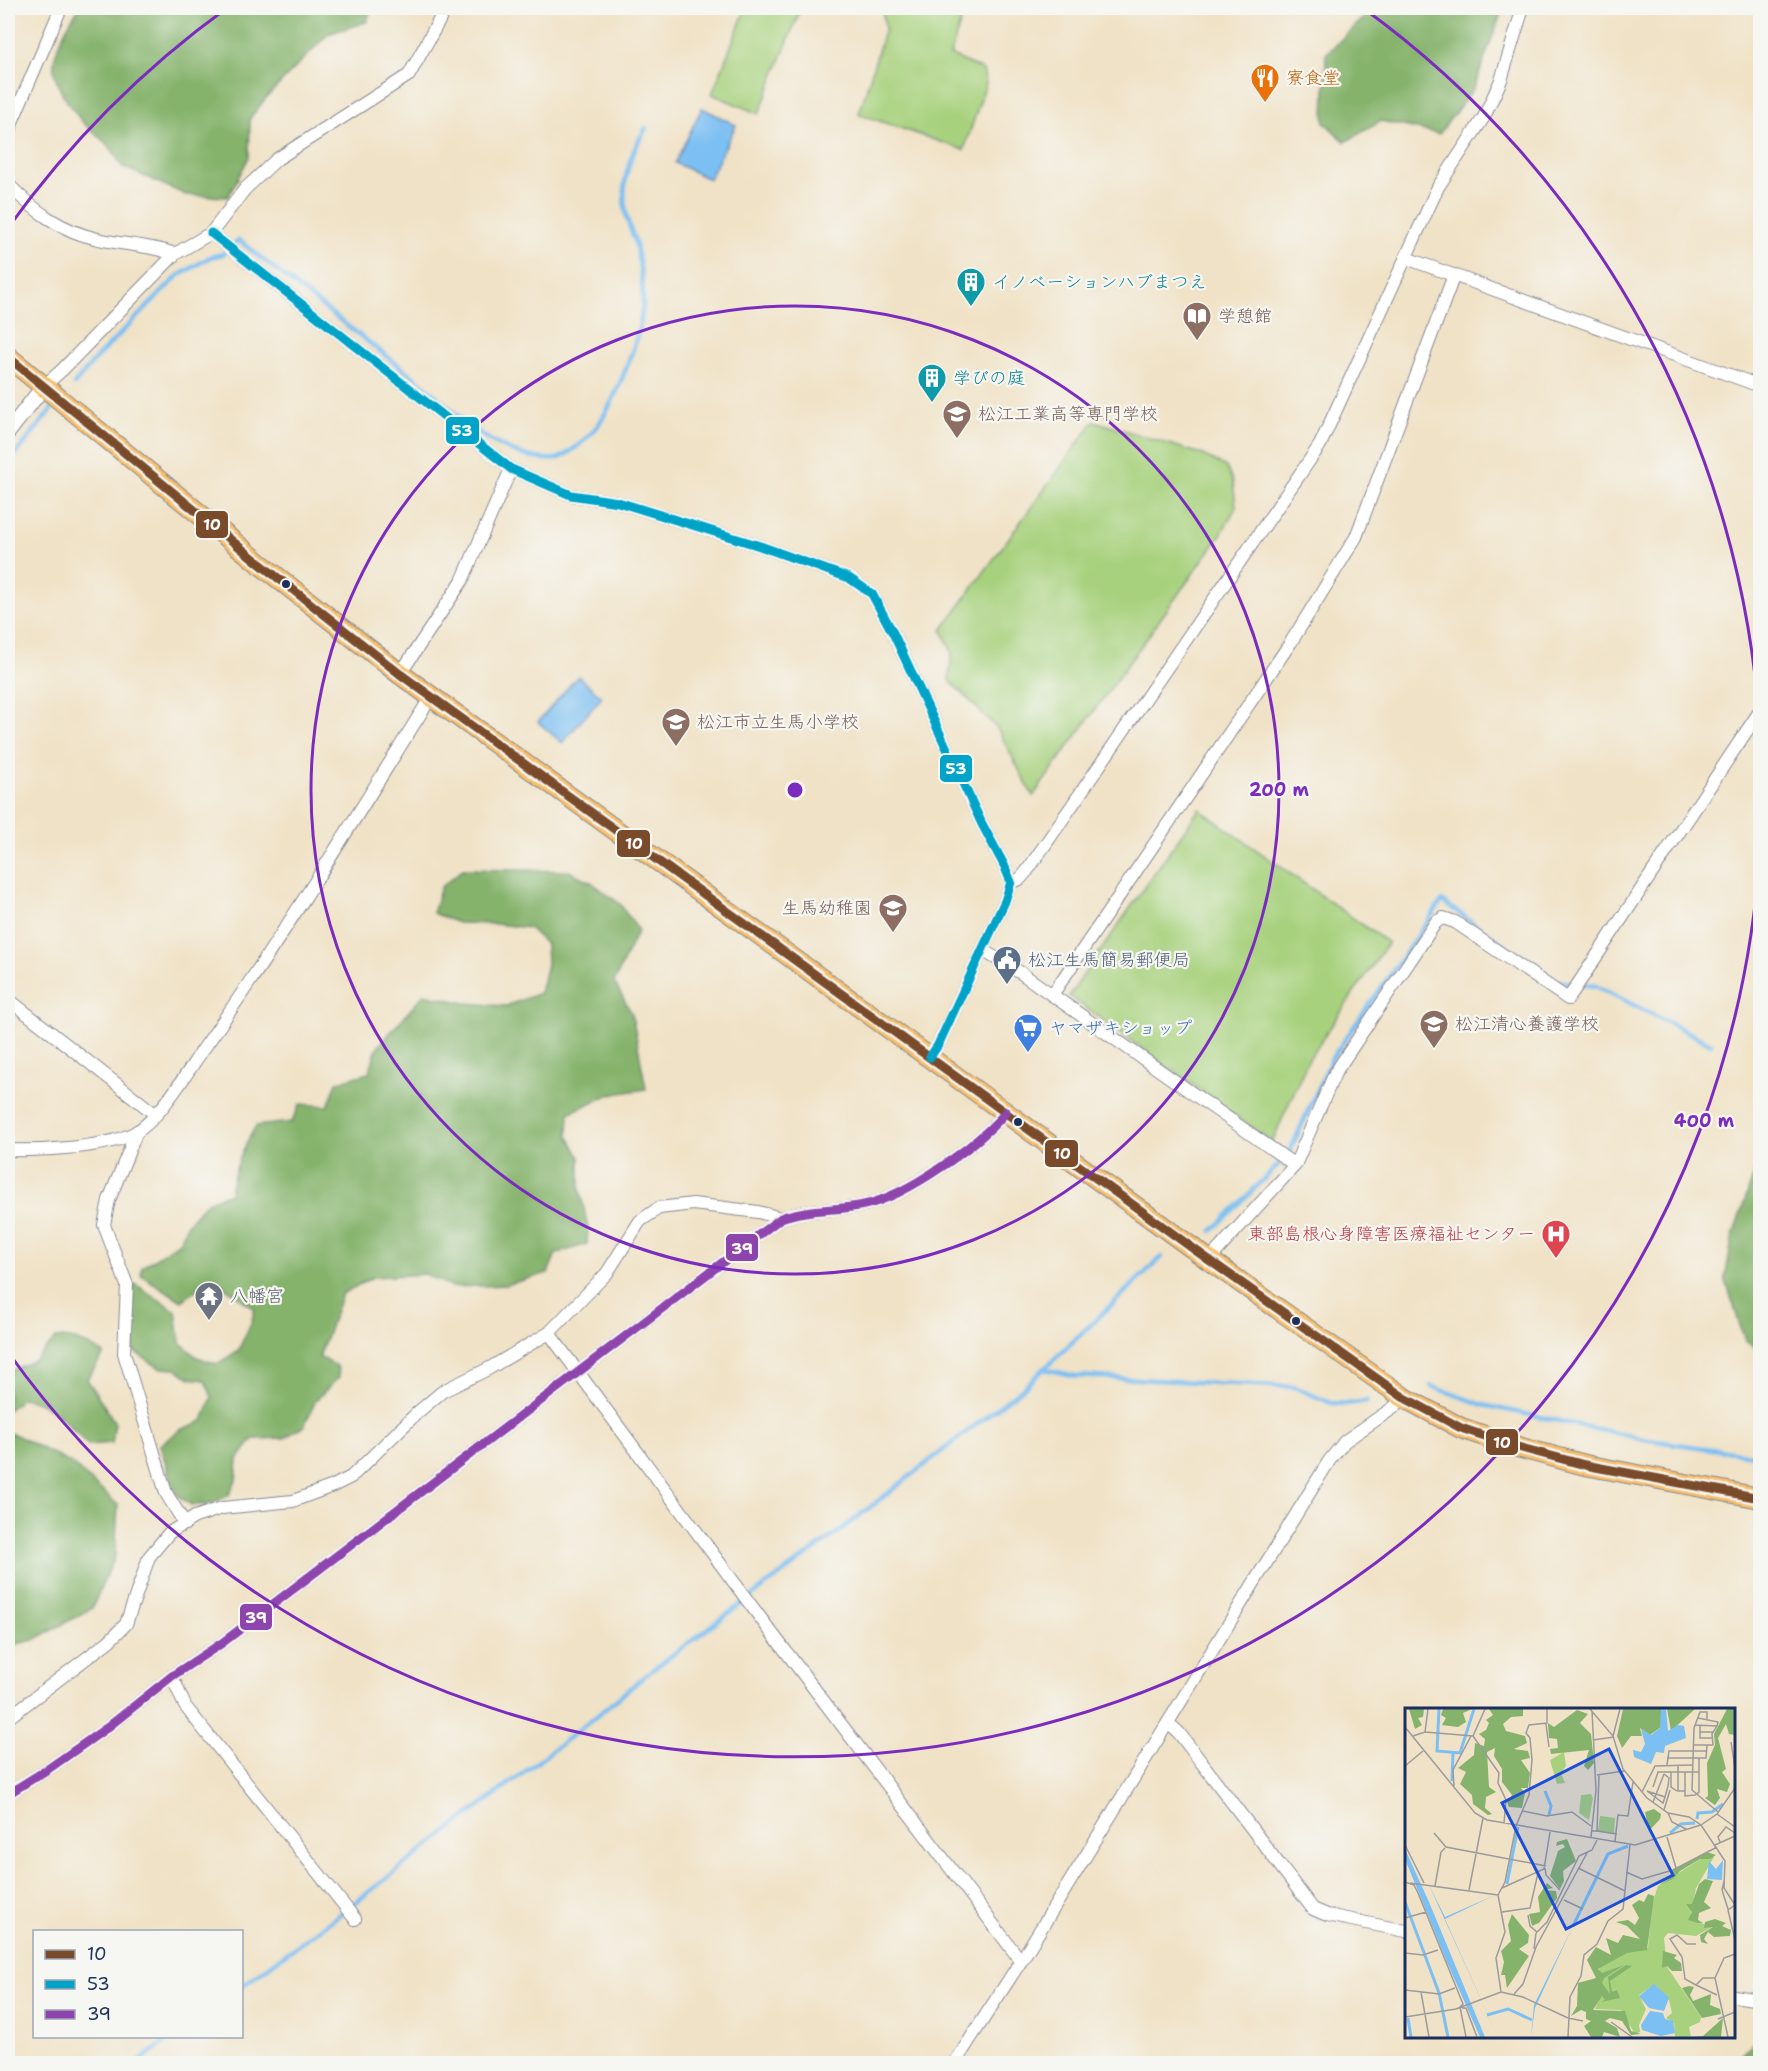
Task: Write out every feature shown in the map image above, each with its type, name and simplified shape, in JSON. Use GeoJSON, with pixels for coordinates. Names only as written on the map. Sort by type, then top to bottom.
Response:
{"type":"FeatureCollection","features":[{"type":"Feature","properties":{"kind":"main road"},"geometry":{"type":"LineString","coordinates":[[8,357],[259,563],[400,674],[1209,1260],[1403,1397],[1461,1428],[1514,1446],[1585,1465],[1761,1498]]}},
{"type":"Feature","properties":{"kind":"street"},"geometry":{"type":"LineString","coordinates":[[8,141],[12,122],[61,8]]}},
{"type":"Feature","properties":{"kind":"street"},"geometry":{"type":"LineString","coordinates":[[8,432],[44,386],[175,254],[211,233],[245,189],[277,159],[409,75],[446,8]]}},
{"type":"Feature","properties":{"kind":"street"},"geometry":{"type":"LineString","coordinates":[[1011,882],[1020,879],[1027,871],[1320,445],[1438,188],[1489,108],[1501,80],[1523,8]]}},
{"type":"Feature","properties":{"kind":"street"},"geometry":{"type":"LineString","coordinates":[[8,184],[39,213],[65,229],[97,239],[161,249],[175,254]]}},
{"type":"Feature","properties":{"kind":"street"},"geometry":{"type":"LineString","coordinates":[[211,233],[511,469],[571,495],[618,502],[760,546],[849,578],[872,594],[894,635],[1011,882],[982,950],[938,1045],[930,1057]]}},
{"type":"Feature","properties":{"kind":"street"},"geometry":{"type":"LineString","coordinates":[[1406,258],[1761,386]]}},
{"type":"Feature","properties":{"kind":"street"},"geometry":{"type":"LineString","coordinates":[[1052,995],[1291,642],[1356,537],[1454,275]]}},
{"type":"Feature","properties":{"kind":"street"},"geometry":{"type":"LineString","coordinates":[[400,674],[462,581],[511,469]]}},
{"type":"Feature","properties":{"kind":"street"},"geometry":{"type":"LineString","coordinates":[[9,1153],[119,1140],[137,1131],[155,1114],[225,1018],[431,697]]}},
{"type":"Feature","properties":{"kind":"street"},"geometry":{"type":"LineString","coordinates":[[1209,1260],[1288,1160],[1335,1073],[1436,922],[1443,918],[1455,922],[1568,999],[1761,711]]}},
{"type":"Feature","properties":{"kind":"street"},"geometry":{"type":"LineString","coordinates":[[982,950],[1021,973],[1288,1160]]}},
{"type":"Feature","properties":{"kind":"street"},"geometry":{"type":"LineString","coordinates":[[8,999],[155,1114]]}},
{"type":"Feature","properties":{"kind":"street"},"geometry":{"type":"LineString","coordinates":[[8,1794],[108,1727],[172,1676],[222,1643],[781,1218],[810,1210],[863,1205],[892,1196],[926,1177],[981,1137],[1006,1112]]}},
{"type":"Feature","properties":{"kind":"street"},"geometry":{"type":"LineString","coordinates":[[137,1131],[109,1200],[104,1225],[127,1285],[124,1353],[166,1493],[185,1524]]}},
{"type":"Feature","properties":{"kind":"street"},"geometry":{"type":"LineString","coordinates":[[8,1718],[109,1641],[126,1624],[149,1557],[169,1533],[195,1517],[222,1508],[293,1501],[351,1477],[417,1412],[443,1391],[488,1369],[549,1333],[607,1273],[640,1221],[658,1208],[693,1204],[758,1212],[781,1218]]}},
{"type":"Feature","properties":{"kind":"street"},"geometry":{"type":"LineString","coordinates":[[549,1333],[762,1620],[1021,1960]]}},
{"type":"Feature","properties":{"kind":"street"},"geometry":{"type":"LineString","coordinates":[[954,2064],[1168,1724],[1329,1461],[1345,1441],[1381,1418],[1403,1397]]}},
{"type":"Feature","properties":{"kind":"street"},"geometry":{"type":"LineString","coordinates":[[172,1676],[184,1706],[355,1919]]}},
{"type":"Feature","properties":{"kind":"street"},"geometry":{"type":"LineString","coordinates":[[1168,1724],[1179,1733],[1313,1909],[1327,1915],[1405,1931]]}},
{"type":"Feature","properties":{"kind":"street"},"geometry":{"type":"LineString","coordinates":[[1735,1996],[1761,2000]]}},
{"type":"Feature","properties":{"kind":"green space"},"geometry":{"type":"Polygon","coordinates":[[[80,8],[371,8],[367,22],[328,34],[266,98],[250,118],[249,157],[228,197],[186,195],[121,166],[108,146],[77,115],[58,84],[54,64],[62,38],[80,8]]]}},
{"type":"Feature","properties":{"kind":"green space"},"geometry":{"type":"Polygon","coordinates":[[[746,8],[801,8],[759,114],[712,94],[746,8]]]}},
{"type":"Feature","properties":{"kind":"green space"},"geometry":{"type":"Polygon","coordinates":[[[882,8],[965,8],[950,55],[983,70],[986,83],[964,150],[859,114],[885,29],[882,8]]]}},
{"type":"Feature","properties":{"kind":"green space"},"geometry":{"type":"Polygon","coordinates":[[[1374,8],[1503,8],[1474,88],[1439,134],[1381,121],[1345,142],[1324,122],[1326,54],[1374,8]]]}},
{"type":"Feature","properties":{"kind":"green space"},"geometry":{"type":"Polygon","coordinates":[[[1094,421],[1201,454],[1226,467],[1233,482],[1236,507],[1220,536],[1033,796],[997,728],[949,680],[952,652],[942,630],[1094,421]]]}},
{"type":"Feature","properties":{"kind":"green space"},"geometry":{"type":"Polygon","coordinates":[[[1199,809],[1388,943],[1308,1060],[1272,1142],[1069,996],[1199,809]]]}},
{"type":"Feature","properties":{"kind":"green space"},"geometry":{"type":"Polygon","coordinates":[[[463,869],[569,871],[591,882],[620,904],[638,930],[614,982],[632,1014],[646,1089],[608,1095],[569,1113],[568,1135],[580,1157],[580,1189],[588,1228],[587,1244],[556,1254],[548,1273],[506,1285],[452,1287],[425,1274],[373,1277],[342,1294],[319,1357],[337,1366],[339,1377],[316,1400],[304,1426],[284,1438],[253,1439],[238,1459],[236,1480],[229,1495],[209,1505],[191,1505],[175,1493],[160,1445],[180,1430],[203,1421],[212,1397],[205,1380],[190,1378],[176,1369],[160,1368],[133,1351],[132,1289],[135,1284],[176,1311],[180,1342],[197,1357],[217,1364],[238,1351],[255,1309],[226,1288],[208,1280],[182,1301],[141,1275],[142,1267],[180,1242],[187,1224],[207,1202],[230,1193],[240,1158],[256,1126],[292,1122],[300,1104],[328,1106],[337,1082],[369,1073],[377,1048],[424,994],[466,1003],[506,1006],[540,993],[547,964],[546,944],[529,928],[458,923],[433,913],[441,887],[463,869]]]}},
{"type":"Feature","properties":{"kind":"green space"},"geometry":{"type":"Polygon","coordinates":[[[1760,1156],[1760,1350],[1745,1341],[1725,1278],[1733,1236],[1760,1156]]]}},
{"type":"Feature","properties":{"kind":"green space"},"geometry":{"type":"Polygon","coordinates":[[[56,1338],[81,1342],[104,1354],[87,1379],[115,1423],[112,1443],[88,1445],[58,1415],[32,1400],[22,1398],[8,1410],[8,1372],[35,1360],[56,1338]]]}},
{"type":"Feature","properties":{"kind":"green space"},"geometry":{"type":"Polygon","coordinates":[[[8,1433],[72,1464],[118,1505],[115,1556],[92,1608],[34,1640],[8,1646],[8,1433]]]}},
{"type":"Feature","properties":{"kind":"green space"},"geometry":{"type":"Polygon","coordinates":[[[1760,2035],[1760,2063],[1733,2063],[1760,2035]]]}},
{"type":"Feature","properties":{"kind":"water"},"geometry":{"type":"Polygon","coordinates":[[[702,108],[736,125],[709,179],[675,163],[702,108]]]}},
{"type":"Feature","properties":{"kind":"water"},"geometry":{"type":"Polygon","coordinates":[[[578,676],[602,697],[562,743],[538,722],[578,676]]]}},
{"type":"Feature","properties":{"kind":"waterway"},"geometry":{"type":"LineString","coordinates":[[74,384],[99,355],[178,276],[210,257],[223,254],[239,240],[421,383],[488,439],[526,456],[542,459],[560,458],[583,441],[606,412],[632,353],[640,324],[643,304],[640,270],[636,245],[626,214],[624,192],[631,159],[646,128]]}},
{"type":"Feature","properties":{"kind":"waterway"},"geometry":{"type":"LineString","coordinates":[[8,464],[57,402]]}},
{"type":"Feature","properties":{"kind":"waterway"},"geometry":{"type":"LineString","coordinates":[[1212,1231],[1290,1151],[1332,1058],[1442,901],[1555,981],[1596,986],[1711,1044]]}},
{"type":"Feature","properties":{"kind":"waterway"},"geometry":{"type":"LineString","coordinates":[[1044,1369],[1162,1257]]}},
{"type":"Feature","properties":{"kind":"waterway"},"geometry":{"type":"LineString","coordinates":[[243,1985],[343,1912],[593,1719],[652,1670],[837,1533],[1023,1388],[1044,1369],[1076,1376],[1294,1387],[1331,1403],[1346,1404],[1367,1401]]}},
{"type":"Feature","properties":{"kind":"waterway"},"geometry":{"type":"LineString","coordinates":[[1431,1386],[1483,1405],[1649,1440],[1760,1456]]}},
{"type":"Feature","properties":{"kind":"waterway"},"geometry":{"type":"LineString","coordinates":[[136,2064],[170,2038]]}},
{"type":"Feature","properties":{"kind":"transit line","name":"53"},"geometry":{"type":"LineString","coordinates":[[211,233],[511,469],[571,495],[618,502],[760,546],[849,578],[872,594],[894,635],[1011,882],[1005,901],[938,1045],[930,1057]]}},
{"type":"Feature","properties":{"kind":"transit line","name":"10"},"geometry":{"type":"LineString","coordinates":[[8,357],[259,563],[400,674],[1209,1260],[1403,1397],[1461,1428],[1514,1446],[1585,1465],[1760,1498]]}},
{"type":"Feature","properties":{"kind":"transit line","name":"39"},"geometry":{"type":"LineString","coordinates":[[8,1794],[108,1727],[172,1676],[222,1643],[781,1218],[801,1213],[864,1205],[881,1200],[941,1168],[978,1139],[1006,1112]]}},
{"type":"Feature","properties":{"kind":"place","name":"寮食堂"},"geometry":{"type":"Point","coordinates":[1265,104]}},
{"type":"Feature","properties":{"kind":"place","name":"イノベーションハブまつえ"},"geometry":{"type":"Point","coordinates":[971,308]}},
{"type":"Feature","properties":{"kind":"place","name":"学憩館"},"geometry":{"type":"Point","coordinates":[1197,342]}},
{"type":"Feature","properties":{"kind":"place","name":"学びの庭"},"geometry":{"type":"Point","coordinates":[932,404]}},
{"type":"Feature","properties":{"kind":"place","name":"松江工業高等専門学校"},"geometry":{"type":"Point","coordinates":[957,440]}},
{"type":"Feature","properties":{"kind":"place","name":"松江市立生馬小学校"},"geometry":{"type":"Point","coordinates":[676,748]}},
{"type":"Feature","properties":{"kind":"place","name":"生馬幼稚園"},"geometry":{"type":"Point","coordinates":[893,934]}},
{"type":"Feature","properties":{"kind":"place","name":"松江生馬簡易郵便局"},"geometry":{"type":"Point","coordinates":[1007,986]}},
{"type":"Feature","properties":{"kind":"place","name":"松江清心養護学校"},"geometry":{"type":"Point","coordinates":[1434,1050]}},
{"type":"Feature","properties":{"kind":"place","name":"ヤマザキショップ"},"geometry":{"type":"Point","coordinates":[1028,1054]}},
{"type":"Feature","properties":{"kind":"place","name":"東部島根心身障害医療福祉センター"},"geometry":{"type":"Point","coordinates":[1556,1260]}},
{"type":"Feature","properties":{"kind":"place","name":"八幡宮"},"geometry":{"type":"Point","coordinates":[209,1322]}}]}
